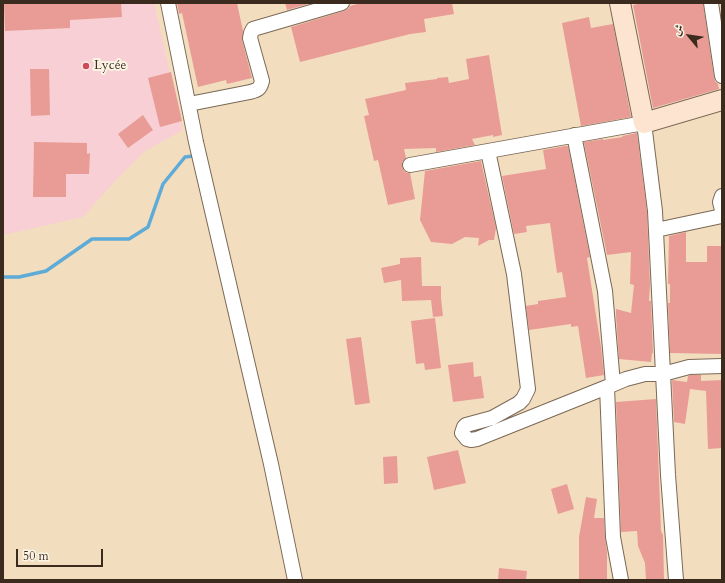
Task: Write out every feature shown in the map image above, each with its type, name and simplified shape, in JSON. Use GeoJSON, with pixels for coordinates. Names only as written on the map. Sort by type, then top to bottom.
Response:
{"type":"FeatureCollection","features":[{"type":"Feature","properties":{"kind":"street"},"geometry":{"type":"LineString","coordinates":[[168,3],[196,142],[271,464],[295,580]]}},
{"type":"Feature","properties":{"kind":"street"},"geometry":{"type":"LineString","coordinates":[[189,104],[258,90],[262,80],[250,38],[250,33],[253,29],[342,3]]}},
{"type":"Feature","properties":{"kind":"street"},"geometry":{"type":"LineString","coordinates":[[620,3],[644,123],[655,211],[668,467],[676,580]]}},
{"type":"Feature","properties":{"kind":"street"},"geometry":{"type":"LineString","coordinates":[[711,3],[722,76]]}},
{"type":"Feature","properties":{"kind":"street"},"geometry":{"type":"LineString","coordinates":[[410,165],[644,123],[722,100]]}},
{"type":"Feature","properties":{"kind":"street"},"geometry":{"type":"LineString","coordinates":[[574,135],[605,290],[610,386],[613,537],[621,580]]}},
{"type":"Feature","properties":{"kind":"street"},"geometry":{"type":"LineString","coordinates":[[488,151],[514,274],[528,389],[524,399],[519,403],[492,418],[466,425],[462,432],[467,439],[477,439],[610,386],[626,378],[646,374],[663,374],[688,367],[722,366]]}},
{"type":"Feature","properties":{"kind":"street"},"geometry":{"type":"LineString","coordinates":[[722,196],[720,202],[722,210]]}},
{"type":"Feature","properties":{"kind":"street"},"geometry":{"type":"LineString","coordinates":[[656,230],[722,216]]}},
{"type":"Feature","properties":{"kind":"shaded area","name":"Lycée"},"geometry":{"type":"Polygon","coordinates":[[[3,3],[154,3],[183,130],[145,151],[114,182],[83,217],[3,235],[3,3]]]}},
{"type":"Feature","properties":{"kind":"building"},"geometry":{"type":"Polygon","coordinates":[[[4,3],[121,3],[122,17],[70,20],[70,28],[5,31],[4,3]]]}},
{"type":"Feature","properties":{"kind":"building"},"geometry":{"type":"Polygon","coordinates":[[[177,3],[237,3],[243,31],[242,40],[252,78],[227,84],[226,80],[198,87],[182,13],[179,14],[177,3]]]}},
{"type":"Feature","properties":{"kind":"building"},"geometry":{"type":"Polygon","coordinates":[[[285,3],[312,3],[287,10],[285,3]]]}},
{"type":"Feature","properties":{"kind":"building"},"geometry":{"type":"Polygon","coordinates":[[[361,3],[452,3],[454,14],[424,19],[426,32],[410,34],[300,62],[291,27],[344,11],[350,6],[361,3]]]}},
{"type":"Feature","properties":{"kind":"building"},"geometry":{"type":"Polygon","coordinates":[[[642,3],[703,3],[714,77],[719,89],[653,108],[633,5],[642,3]]]}},
{"type":"Feature","properties":{"kind":"building"},"geometry":{"type":"Polygon","coordinates":[[[589,17],[591,28],[613,24],[631,117],[581,126],[562,23],[589,17]]]}},
{"type":"Feature","properties":{"kind":"building"},"geometry":{"type":"Polygon","coordinates":[[[489,55],[502,135],[472,139],[475,145],[436,152],[436,148],[404,149],[406,158],[402,162],[402,167],[404,171],[410,173],[415,199],[388,205],[378,160],[374,161],[364,116],[369,115],[365,99],[406,90],[405,83],[448,77],[449,83],[469,79],[466,59],[489,55]]]}},
{"type":"Feature","properties":{"kind":"building"},"geometry":{"type":"Polygon","coordinates":[[[30,69],[49,69],[50,115],[31,116],[30,69]]]}},
{"type":"Feature","properties":{"kind":"building"},"geometry":{"type":"Polygon","coordinates":[[[171,72],[182,121],[160,127],[148,78],[171,72]]]}},
{"type":"Feature","properties":{"kind":"building"},"geometry":{"type":"Polygon","coordinates":[[[143,115],[153,130],[128,148],[118,134],[143,115]]]}},
{"type":"Feature","properties":{"kind":"building"},"geometry":{"type":"Polygon","coordinates":[[[637,133],[647,212],[650,284],[649,301],[651,301],[653,353],[651,362],[619,359],[616,309],[631,313],[634,285],[630,284],[631,252],[607,255],[584,143],[623,137],[622,136],[637,133]]]}},
{"type":"Feature","properties":{"kind":"building"},"geometry":{"type":"Polygon","coordinates":[[[34,142],[87,143],[87,154],[90,153],[89,174],[66,174],[66,197],[33,197],[34,142]]]}},
{"type":"Feature","properties":{"kind":"building"},"geometry":{"type":"Polygon","coordinates":[[[568,146],[590,257],[587,258],[604,375],[586,378],[578,326],[571,327],[571,324],[529,330],[526,306],[538,304],[538,301],[566,297],[562,272],[557,273],[550,223],[526,226],[527,232],[514,234],[502,176],[546,169],[543,150],[568,146]]]}},
{"type":"Feature","properties":{"kind":"building"},"geometry":{"type":"Polygon","coordinates":[[[481,161],[496,228],[494,240],[489,240],[478,246],[479,238],[465,237],[452,244],[431,242],[420,220],[425,171],[481,161]]]}},
{"type":"Feature","properties":{"kind":"building"},"geometry":{"type":"Polygon","coordinates":[[[686,232],[686,262],[707,262],[707,246],[722,246],[722,354],[670,353],[668,303],[670,303],[670,284],[668,284],[669,236],[686,232]]]}},
{"type":"Feature","properties":{"kind":"building"},"geometry":{"type":"Polygon","coordinates":[[[421,257],[422,286],[441,286],[443,316],[433,317],[431,300],[402,301],[401,280],[384,283],[381,268],[400,264],[400,258],[421,257]]]}},
{"type":"Feature","properties":{"kind":"building"},"geometry":{"type":"Polygon","coordinates":[[[435,318],[441,368],[425,370],[424,363],[416,364],[411,321],[435,318]]]}},
{"type":"Feature","properties":{"kind":"building"},"geometry":{"type":"Polygon","coordinates":[[[361,337],[370,403],[355,405],[346,339],[361,337]]]}},
{"type":"Feature","properties":{"kind":"building"},"geometry":{"type":"Polygon","coordinates":[[[473,362],[474,377],[481,376],[484,398],[453,402],[448,365],[473,362]]]}},
{"type":"Feature","properties":{"kind":"building"},"geometry":{"type":"Polygon","coordinates":[[[701,375],[701,381],[722,380],[722,448],[708,449],[706,391],[690,389],[685,424],[674,422],[672,380],[687,382],[688,376],[701,375]]]}},
{"type":"Feature","properties":{"kind":"building"},"geometry":{"type":"Polygon","coordinates":[[[656,399],[664,580],[646,580],[645,563],[638,546],[637,531],[621,532],[616,402],[656,399]]]}},
{"type":"Feature","properties":{"kind":"building"},"geometry":{"type":"Polygon","coordinates":[[[458,450],[466,483],[434,490],[427,457],[458,450]]]}},
{"type":"Feature","properties":{"kind":"building"},"geometry":{"type":"Polygon","coordinates":[[[397,456],[398,483],[384,484],[383,457],[397,456]]]}},
{"type":"Feature","properties":{"kind":"building"},"geometry":{"type":"Polygon","coordinates":[[[567,484],[574,509],[558,514],[551,489],[567,484]]]}},
{"type":"Feature","properties":{"kind":"building"},"geometry":{"type":"Polygon","coordinates":[[[586,497],[597,499],[594,518],[604,518],[607,552],[607,580],[579,580],[579,537],[586,497]]]}},
{"type":"Feature","properties":{"kind":"building"},"geometry":{"type":"Polygon","coordinates":[[[499,568],[527,571],[526,580],[498,580],[499,568]]]}},
{"type":"Feature","properties":{"kind":"waterway"},"geometry":{"type":"LineString","coordinates":[[3,277],[19,277],[46,271],[92,239],[129,239],[148,227],[163,184],[185,157],[193,156]]}},
{"type":"Feature","properties":{"kind":"place","name":"Lycée"},"geometry":{"type":"Point","coordinates":[86,66]}}]}
